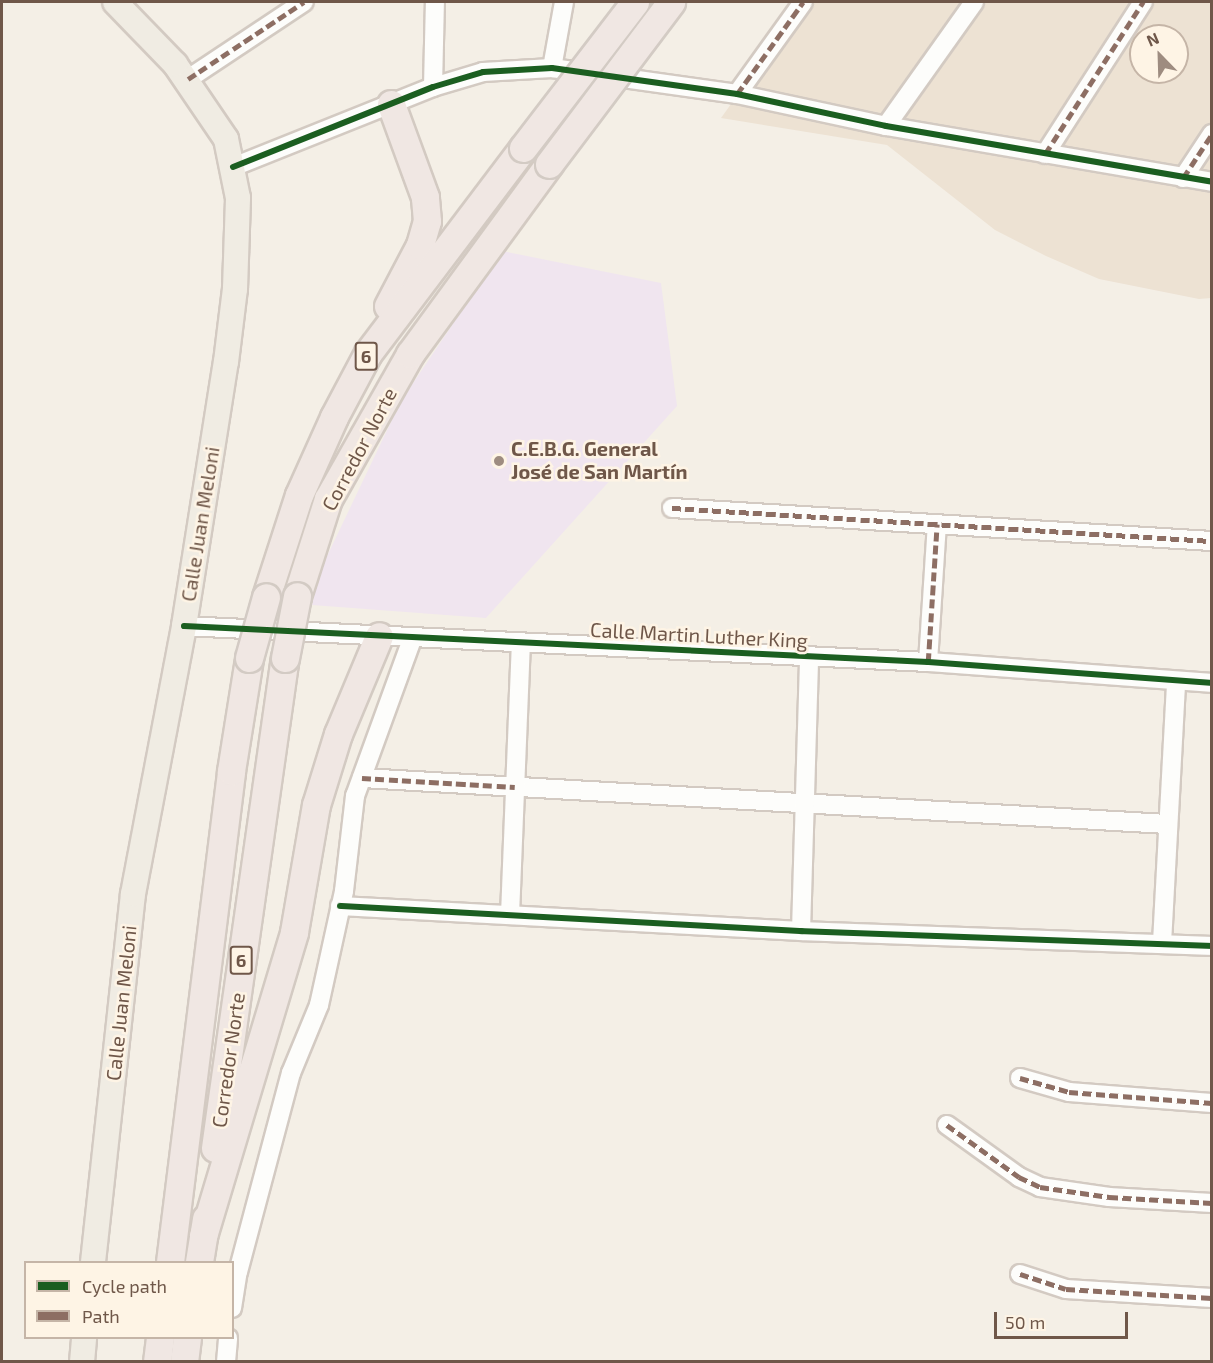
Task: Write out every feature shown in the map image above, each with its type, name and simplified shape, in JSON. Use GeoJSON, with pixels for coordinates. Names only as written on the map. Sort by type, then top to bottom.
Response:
{"type":"FeatureCollection","features":[{"type":"Feature","properties":{"kind":"highway","name":"Corredor Norte"},"geometry":{"type":"LineString","coordinates":[[170,1261],[231,771],[249,658],[299,495],[334,417],[368,353],[635,2]]}},
{"type":"Feature","properties":{"kind":"highway","name":"Corredor Norte"},"geometry":{"type":"LineString","coordinates":[[199,1261],[285,658],[297,596],[328,500],[410,354],[671,2]]}},
{"type":"Feature","properties":{"kind":"highway"},"geometry":{"type":"LineString","coordinates":[[368,353],[420,245],[427,221],[425,197],[391,104]]}},
{"type":"Feature","properties":{"kind":"highway"},"geometry":{"type":"LineString","coordinates":[[203,1236],[294,932],[315,805],[338,734],[379,636]]}},
{"type":"Feature","properties":{"kind":"highway"},"geometry":{"type":"LineString","coordinates":[[158,1362],[160,1339]]}},
{"type":"Feature","properties":{"kind":"highway"},"geometry":{"type":"LineString","coordinates":[[184,1362],[187,1339]]}},
{"type":"Feature","properties":{"kind":"main road","name":"Calle Juan Meloni"},"geometry":{"type":"LineString","coordinates":[[93,1261],[133,894],[184,626],[235,289],[238,198],[226,139],[188,79],[115,2]]}},
{"type":"Feature","properties":{"kind":"main road"},"geometry":{"type":"LineString","coordinates":[[82,1362],[84,1339]]}},
{"type":"Feature","properties":{"kind":"street"},"geometry":{"type":"LineString","coordinates":[[188,79],[304,2]]}},
{"type":"Feature","properties":{"kind":"street"},"geometry":{"type":"LineString","coordinates":[[433,87],[435,2]]}},
{"type":"Feature","properties":{"kind":"street"},"geometry":{"type":"LineString","coordinates":[[552,69],[564,2]]}},
{"type":"Feature","properties":{"kind":"street"},"geometry":{"type":"LineString","coordinates":[[737,94],[802,2]]}},
{"type":"Feature","properties":{"kind":"street"},"geometry":{"type":"LineString","coordinates":[[886,126],[974,2]]}},
{"type":"Feature","properties":{"kind":"street"},"geometry":{"type":"LineString","coordinates":[[1045,154],[1143,2]]}},
{"type":"Feature","properties":{"kind":"street"},"geometry":{"type":"LineString","coordinates":[[233,167],[433,87],[483,72],[552,69],[737,94],[886,126],[1212,182]]}},
{"type":"Feature","properties":{"kind":"street"},"geometry":{"type":"LineString","coordinates":[[1183,178],[1212,134]]}},
{"type":"Feature","properties":{"kind":"street"},"geometry":{"type":"LineString","coordinates":[[672,508],[1212,541]]}},
{"type":"Feature","properties":{"kind":"street"},"geometry":{"type":"LineString","coordinates":[[928,662],[937,524]]}},
{"type":"Feature","properties":{"kind":"street","name":"Calle Martin Luther King"},"geometry":{"type":"LineString","coordinates":[[184,626],[928,662],[1212,683]]}},
{"type":"Feature","properties":{"kind":"street"},"geometry":{"type":"LineString","coordinates":[[234,1296],[238,1272],[291,1073],[319,1005],[340,906],[351,812],[413,638]]}},
{"type":"Feature","properties":{"kind":"street"},"geometry":{"type":"LineString","coordinates":[[510,915],[522,643]]}},
{"type":"Feature","properties":{"kind":"street"},"geometry":{"type":"LineString","coordinates":[[801,931],[809,657]]}},
{"type":"Feature","properties":{"kind":"street"},"geometry":{"type":"LineString","coordinates":[[1162,943],[1176,681]]}},
{"type":"Feature","properties":{"kind":"street"},"geometry":{"type":"LineString","coordinates":[[362,778],[1168,824]]}},
{"type":"Feature","properties":{"kind":"street"},"geometry":{"type":"LineString","coordinates":[[340,906],[801,931],[1212,946]]}},
{"type":"Feature","properties":{"kind":"street"},"geometry":{"type":"LineString","coordinates":[[1020,1078],[1069,1092],[1212,1104]]}},
{"type":"Feature","properties":{"kind":"street"},"geometry":{"type":"LineString","coordinates":[[947,1125],[1019,1177],[1040,1187],[1109,1197],[1212,1203]]}},
{"type":"Feature","properties":{"kind":"street"},"geometry":{"type":"LineString","coordinates":[[1020,1274],[1066,1288],[1212,1298]]}},
{"type":"Feature","properties":{"kind":"street"},"geometry":{"type":"LineString","coordinates":[[226,1362],[228,1339]]}},
{"type":"Feature","properties":{"kind":"shaded area"},"geometry":{"type":"Polygon","coordinates":[[[804,2],[1211,2],[1211,298],[1199,299],[1099,279],[1046,256],[995,230],[887,145],[721,118],[804,2]]]}},
{"type":"Feature","properties":{"kind":"shaded area","name":"C.E.B.G. General José de San Martín"},"geometry":{"type":"Polygon","coordinates":[[[502,251],[661,283],[677,406],[486,618],[312,605],[320,571],[401,401],[502,251]]]}},
{"type":"Feature","properties":{"kind":"marked path"},"geometry":{"type":"LineString","coordinates":[[188,79],[304,2]]}},
{"type":"Feature","properties":{"kind":"marked path"},"geometry":{"type":"LineString","coordinates":[[737,94],[803,2]]}},
{"type":"Feature","properties":{"kind":"marked path"},"geometry":{"type":"LineString","coordinates":[[1045,154],[1143,2]]}},
{"type":"Feature","properties":{"kind":"marked path"},"geometry":{"type":"LineString","coordinates":[[1183,178],[1212,134]]}},
{"type":"Feature","properties":{"kind":"marked path"},"geometry":{"type":"LineString","coordinates":[[672,508],[1212,541]]}},
{"type":"Feature","properties":{"kind":"marked path"},"geometry":{"type":"LineString","coordinates":[[928,662],[937,524]]}},
{"type":"Feature","properties":{"kind":"marked path"},"geometry":{"type":"LineString","coordinates":[[362,778],[515,787]]}},
{"type":"Feature","properties":{"kind":"marked path"},"geometry":{"type":"LineString","coordinates":[[1020,1078],[1069,1092],[1212,1103]]}},
{"type":"Feature","properties":{"kind":"marked path"},"geometry":{"type":"LineString","coordinates":[[947,1125],[1019,1177],[1040,1187],[1109,1197],[1212,1203]]}},
{"type":"Feature","properties":{"kind":"marked path"},"geometry":{"type":"LineString","coordinates":[[1020,1274],[1066,1289],[1212,1298]]}},
{"type":"Feature","properties":{"kind":"cycle path"},"geometry":{"type":"LineString","coordinates":[[233,167],[433,87],[483,72],[552,68],[737,94],[886,126],[1212,182]]}},
{"type":"Feature","properties":{"kind":"cycle path"},"geometry":{"type":"LineString","coordinates":[[184,626],[928,662],[1212,683]]}},
{"type":"Feature","properties":{"kind":"cycle path"},"geometry":{"type":"LineString","coordinates":[[340,906],[801,931],[1212,946]]}},
{"type":"Feature","properties":{"kind":"place","name":"C.E.B.G. General José de San Martín"},"geometry":{"type":"Point","coordinates":[499,461]}}]}
